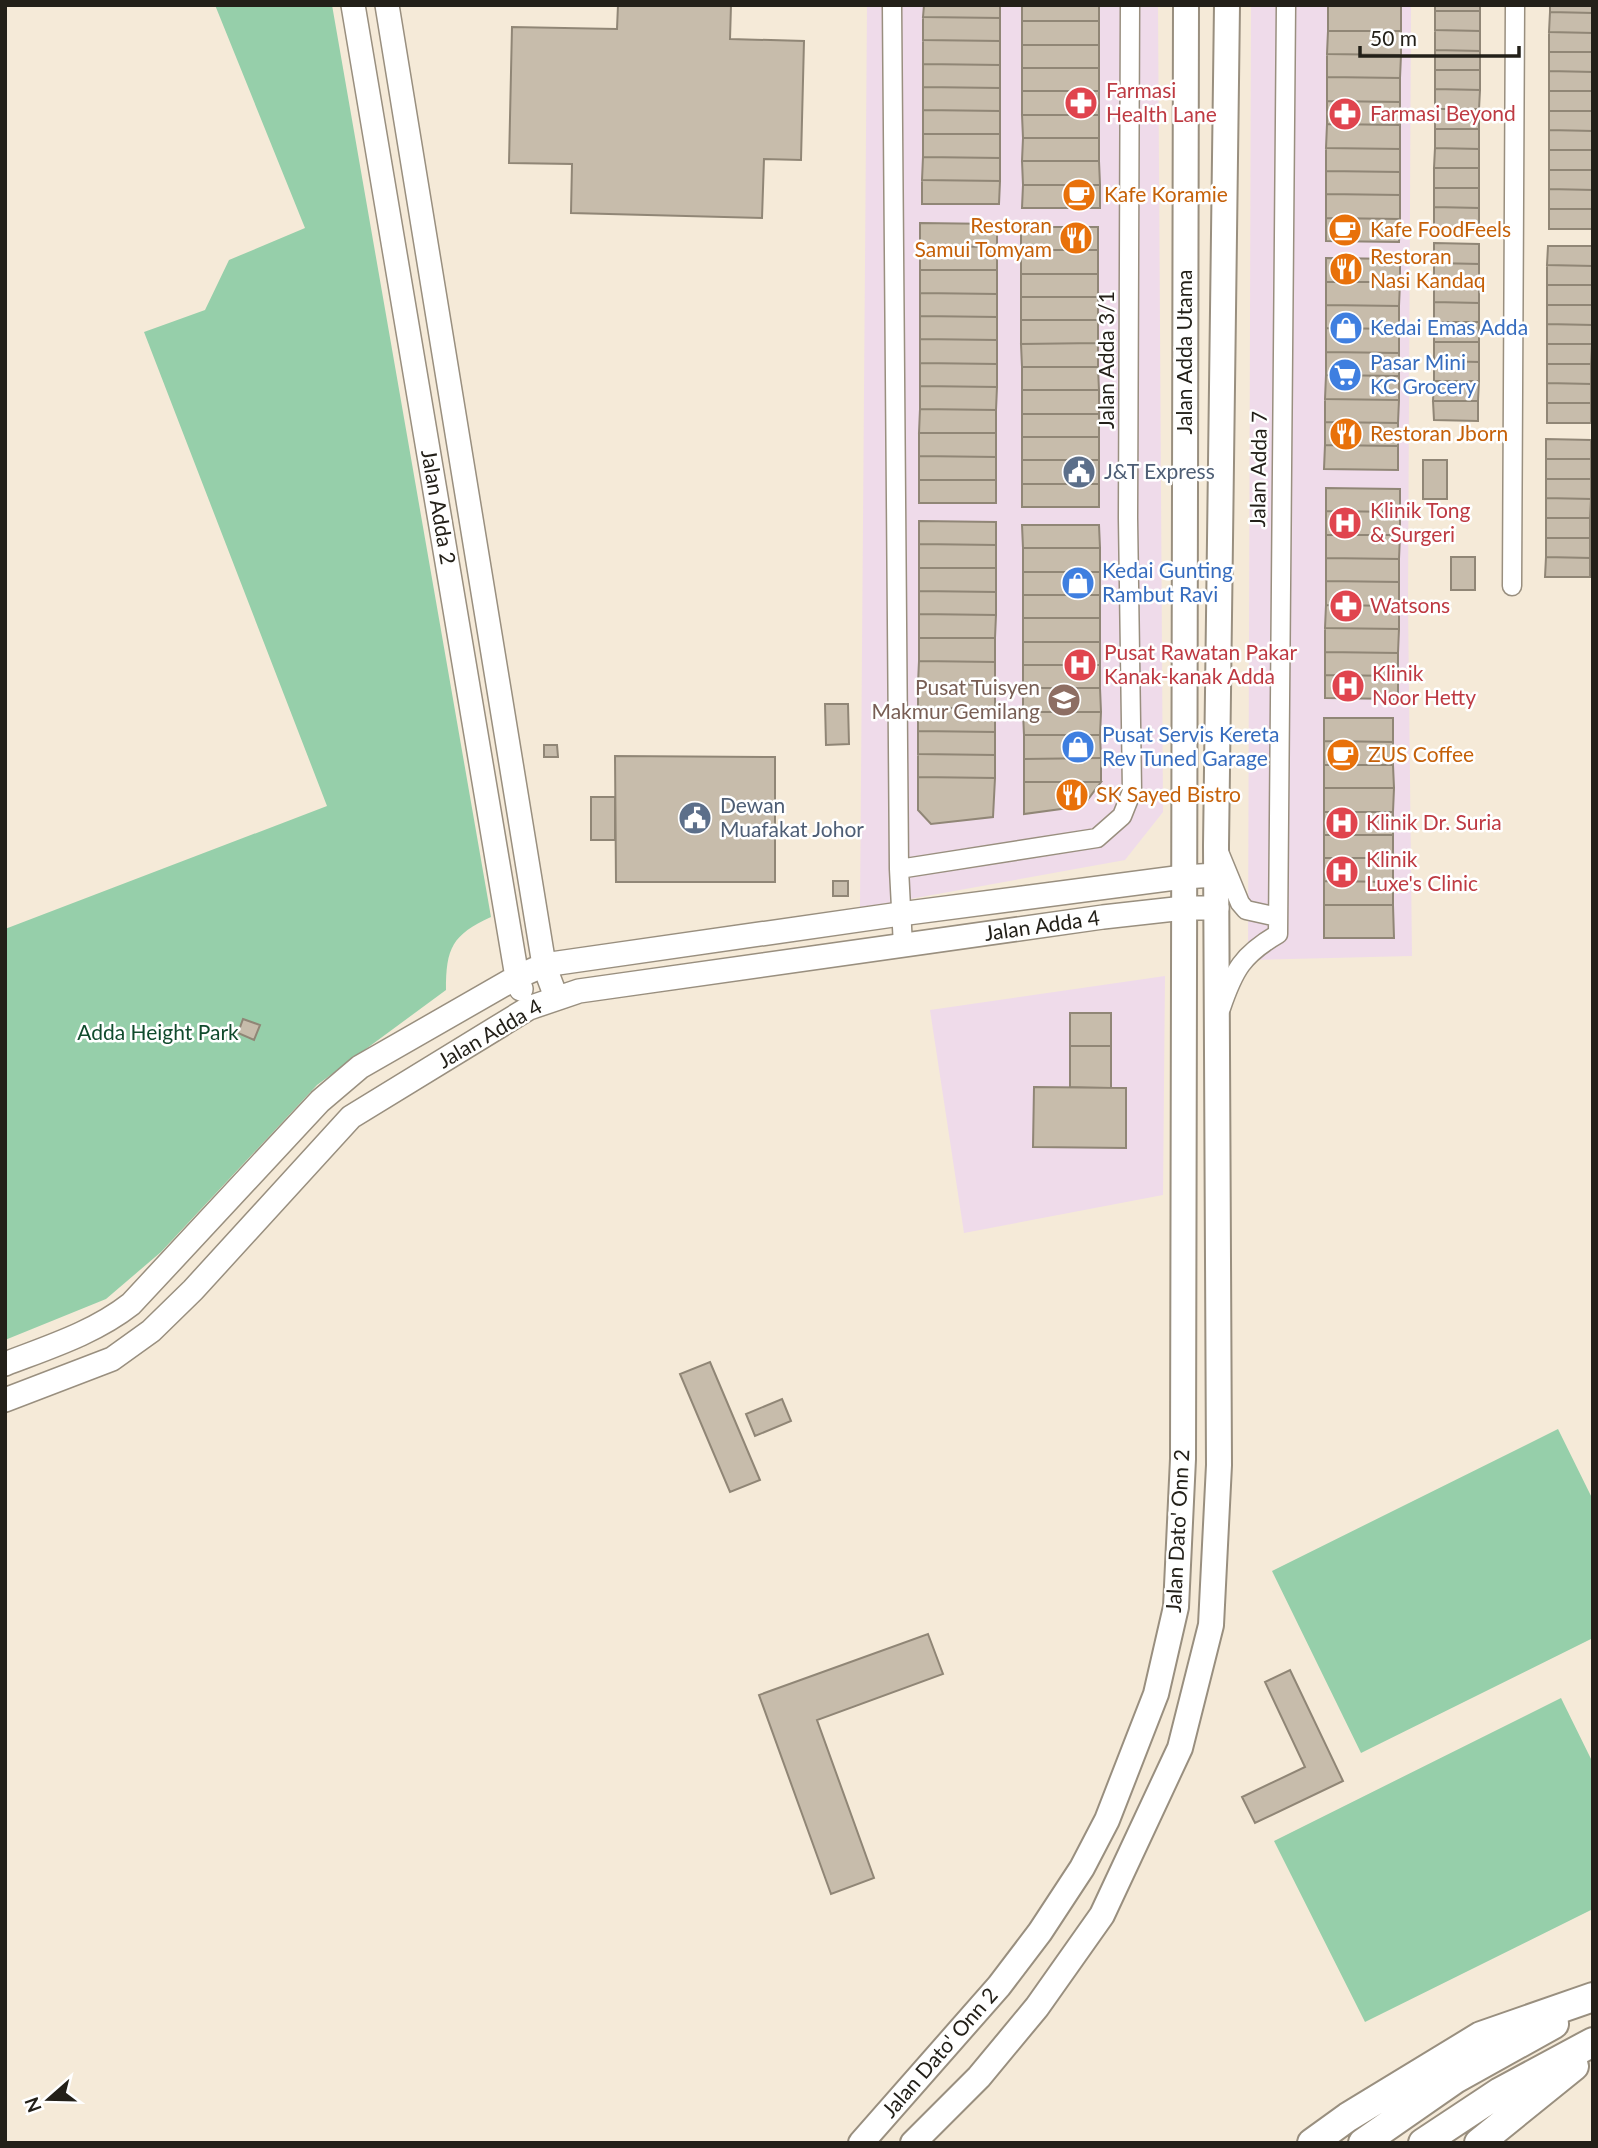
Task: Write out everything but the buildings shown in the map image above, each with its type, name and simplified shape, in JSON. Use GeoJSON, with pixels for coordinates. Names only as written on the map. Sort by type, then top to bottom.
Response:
{"type":"FeatureCollection","features":[{"type":"Feature","properties":{"kind":"main road","name":"Jalan Adda Utama"},"geometry":{"type":"LineString","coordinates":[[1184,908],[1186,5]]}},
{"type":"Feature","properties":{"kind":"main road","name":"Jalan Adda Utama"},"geometry":{"type":"LineString","coordinates":[[1217,908],[1227,5]]}},
{"type":"Feature","properties":{"kind":"main road","name":"Jalan Dato' Onn 2"},"geometry":{"type":"LineString","coordinates":[[861,2143],[999,1986],[1040,1932],[1082,1868],[1112,1808],[1156,1694],[1176,1607],[1183,1459],[1184,908]]}},
{"type":"Feature","properties":{"kind":"main road","name":"Jalan Dato' Onn 2"},"geometry":{"type":"LineString","coordinates":[[914,2143],[979,2077],[1037,2007],[1102,1915],[1180,1748],[1211,1625],[1219,1465],[1217,908]]}},
{"type":"Feature","properties":{"kind":"main road"},"geometry":{"type":"LineString","coordinates":[[1312,2143],[1348,2117],[1482,2035],[1593,1997]]}},
{"type":"Feature","properties":{"kind":"main road"},"geometry":{"type":"LineString","coordinates":[[1363,2143],[1455,2079],[1593,2002]]}},
{"type":"Feature","properties":{"kind":"main road"},"geometry":{"type":"LineString","coordinates":[[1423,2143],[1500,2092],[1593,2042]]}},
{"type":"Feature","properties":{"kind":"main road"},"geometry":{"type":"LineString","coordinates":[[1479,2143],[1593,2051]]}},
{"type":"Feature","properties":{"kind":"street","name":"Jalan Adda 2"},"geometry":{"type":"LineString","coordinates":[[353,5],[517,977],[529,1008]]}},
{"type":"Feature","properties":{"kind":"street","name":"Jalan Adda 2"},"geometry":{"type":"LineString","coordinates":[[387,5],[544,965],[556,997]]}},
{"type":"Feature","properties":{"kind":"street"},"geometry":{"type":"LineString","coordinates":[[892,5],[899,869],[903,946]]}},
{"type":"Feature","properties":{"kind":"street","name":"Jalan Adda 3/1"},"geometry":{"type":"LineString","coordinates":[[899,869],[1097,838],[1122,816],[1132,790],[1128,518],[1130,5]]}},
{"type":"Feature","properties":{"kind":"street","name":"Jalan Adda 7"},"geometry":{"type":"LineString","coordinates":[[1278,926],[1286,5]]}},
{"type":"Feature","properties":{"kind":"street"},"geometry":{"type":"LineString","coordinates":[[1512,586],[1516,5]]}},
{"type":"Feature","properties":{"kind":"street"},"geometry":{"type":"LineString","coordinates":[[1216,846],[1246,911],[1278,926],[1232,976],[1217,1021]]}},
{"type":"Feature","properties":{"kind":"street","name":"Jalan Adda 4"},"geometry":{"type":"LineString","coordinates":[[5,1364],[111,1320],[149,1285],[320,1101],[350,1075],[517,977],[544,965],[900,914],[1216,875]]}},
{"type":"Feature","properties":{"kind":"street"},"geometry":{"type":"LineString","coordinates":[[531,885],[550,933],[559,945],[577,952],[609,956]]}},
{"type":"Feature","properties":{"kind":"street","name":"Jalan Adda 4"},"geometry":{"type":"LineString","coordinates":[[5,1401],[112,1359],[151,1331],[351,1116],[529,1008],[556,997],[579,990],[1184,908],[1217,908]]}},
{"type":"Feature","properties":{"kind":"shaded area"},"geometry":{"type":"Polygon","coordinates":[[[867,5],[1158,5],[1163,812],[1125,860],[860,908],[867,5]]]}},
{"type":"Feature","properties":{"kind":"shaded area"},"geometry":{"type":"Polygon","coordinates":[[[1251,5],[1411,5],[1408,603],[1412,956],[1248,960],[1251,5]]]}},
{"type":"Feature","properties":{"kind":"shaded area"},"geometry":{"type":"Polygon","coordinates":[[[1165,976],[1163,1195],[964,1233],[930,1010],[1165,976]]]}},
{"type":"Feature","properties":{"kind":"green space","name":"Adda Height Park"},"geometry":{"type":"Polygon","coordinates":[[[215,5],[332,5],[491,917],[468,930],[454,944],[448,963],[446,990],[317,1085],[161,1252],[106,1299],[5,1340],[5,929],[327,806],[144,332],[205,310],[229,260],[305,228],[215,5]]]}},
{"type":"Feature","properties":{"kind":"green space"},"geometry":{"type":"Polygon","coordinates":[[[1558,1429],[1593,1500],[1593,1638],[1361,1753],[1272,1571],[1558,1429]]]}},
{"type":"Feature","properties":{"kind":"green space"},"geometry":{"type":"Polygon","coordinates":[[[1561,1698],[1593,1763],[1593,1909],[1365,2022],[1274,1841],[1561,1698]]]}},
{"type":"Feature","properties":{"kind":"place","name":"Farmasi Health Lane"},"geometry":{"type":"Point","coordinates":[1081,103]}},
{"type":"Feature","properties":{"kind":"place","name":"Farmasi Beyond"},"geometry":{"type":"Point","coordinates":[1345,114]}},
{"type":"Feature","properties":{"kind":"place","name":"Kafe Koramie"},"geometry":{"type":"Point","coordinates":[1079,195]}},
{"type":"Feature","properties":{"kind":"place","name":"Kafe FoodFeels"},"geometry":{"type":"Point","coordinates":[1345,230]}},
{"type":"Feature","properties":{"kind":"place","name":"Restoran Samui Tomyam"},"geometry":{"type":"Point","coordinates":[1076,238]}},
{"type":"Feature","properties":{"kind":"place","name":"Restoran Nasi Kandaq"},"geometry":{"type":"Point","coordinates":[1346,269]}},
{"type":"Feature","properties":{"kind":"place","name":"Kedai Emas Adda"},"geometry":{"type":"Point","coordinates":[1346,328]}},
{"type":"Feature","properties":{"kind":"place","name":"Pasar Mini KC Grocery"},"geometry":{"type":"Point","coordinates":[1345,375]}},
{"type":"Feature","properties":{"kind":"place","name":"Restoran Jborn"},"geometry":{"type":"Point","coordinates":[1346,434]}},
{"type":"Feature","properties":{"kind":"place","name":"J&T Express"},"geometry":{"type":"Point","coordinates":[1079,472]}},
{"type":"Feature","properties":{"kind":"place","name":"Klinik Tong & Surgeri"},"geometry":{"type":"Point","coordinates":[1345,523]}},
{"type":"Feature","properties":{"kind":"place","name":"Kedai Gunting Rambut Ravi"},"geometry":{"type":"Point","coordinates":[1078,583]}},
{"type":"Feature","properties":{"kind":"place","name":"Watsons"},"geometry":{"type":"Point","coordinates":[1346,606]}},
{"type":"Feature","properties":{"kind":"place","name":"Pusat Rawatan Pakar Kanak-kanak Adda"},"geometry":{"type":"Point","coordinates":[1080,665]}},
{"type":"Feature","properties":{"kind":"place","name":"Klinik Noor Hetty"},"geometry":{"type":"Point","coordinates":[1348,686]}},
{"type":"Feature","properties":{"kind":"place","name":"Pusat Tuisyen Makmur Gemilang"},"geometry":{"type":"Point","coordinates":[1064,700]}},
{"type":"Feature","properties":{"kind":"place","name":"Pusat Servis Kereta Rev Tuned Garage"},"geometry":{"type":"Point","coordinates":[1078,747]}},
{"type":"Feature","properties":{"kind":"place","name":"ZUS Coffee"},"geometry":{"type":"Point","coordinates":[1343,755]}},
{"type":"Feature","properties":{"kind":"place","name":"SK Sayed Bistro"},"geometry":{"type":"Point","coordinates":[1072,795]}},
{"type":"Feature","properties":{"kind":"place","name":"Dewan Muafakat Johor"},"geometry":{"type":"Point","coordinates":[695,818]}},
{"type":"Feature","properties":{"kind":"place","name":"Klinik Dr. Suria"},"geometry":{"type":"Point","coordinates":[1342,823]}},
{"type":"Feature","properties":{"kind":"place","name":"Klinik Luxe's Clinic"},"geometry":{"type":"Point","coordinates":[1342,872]}}]}
